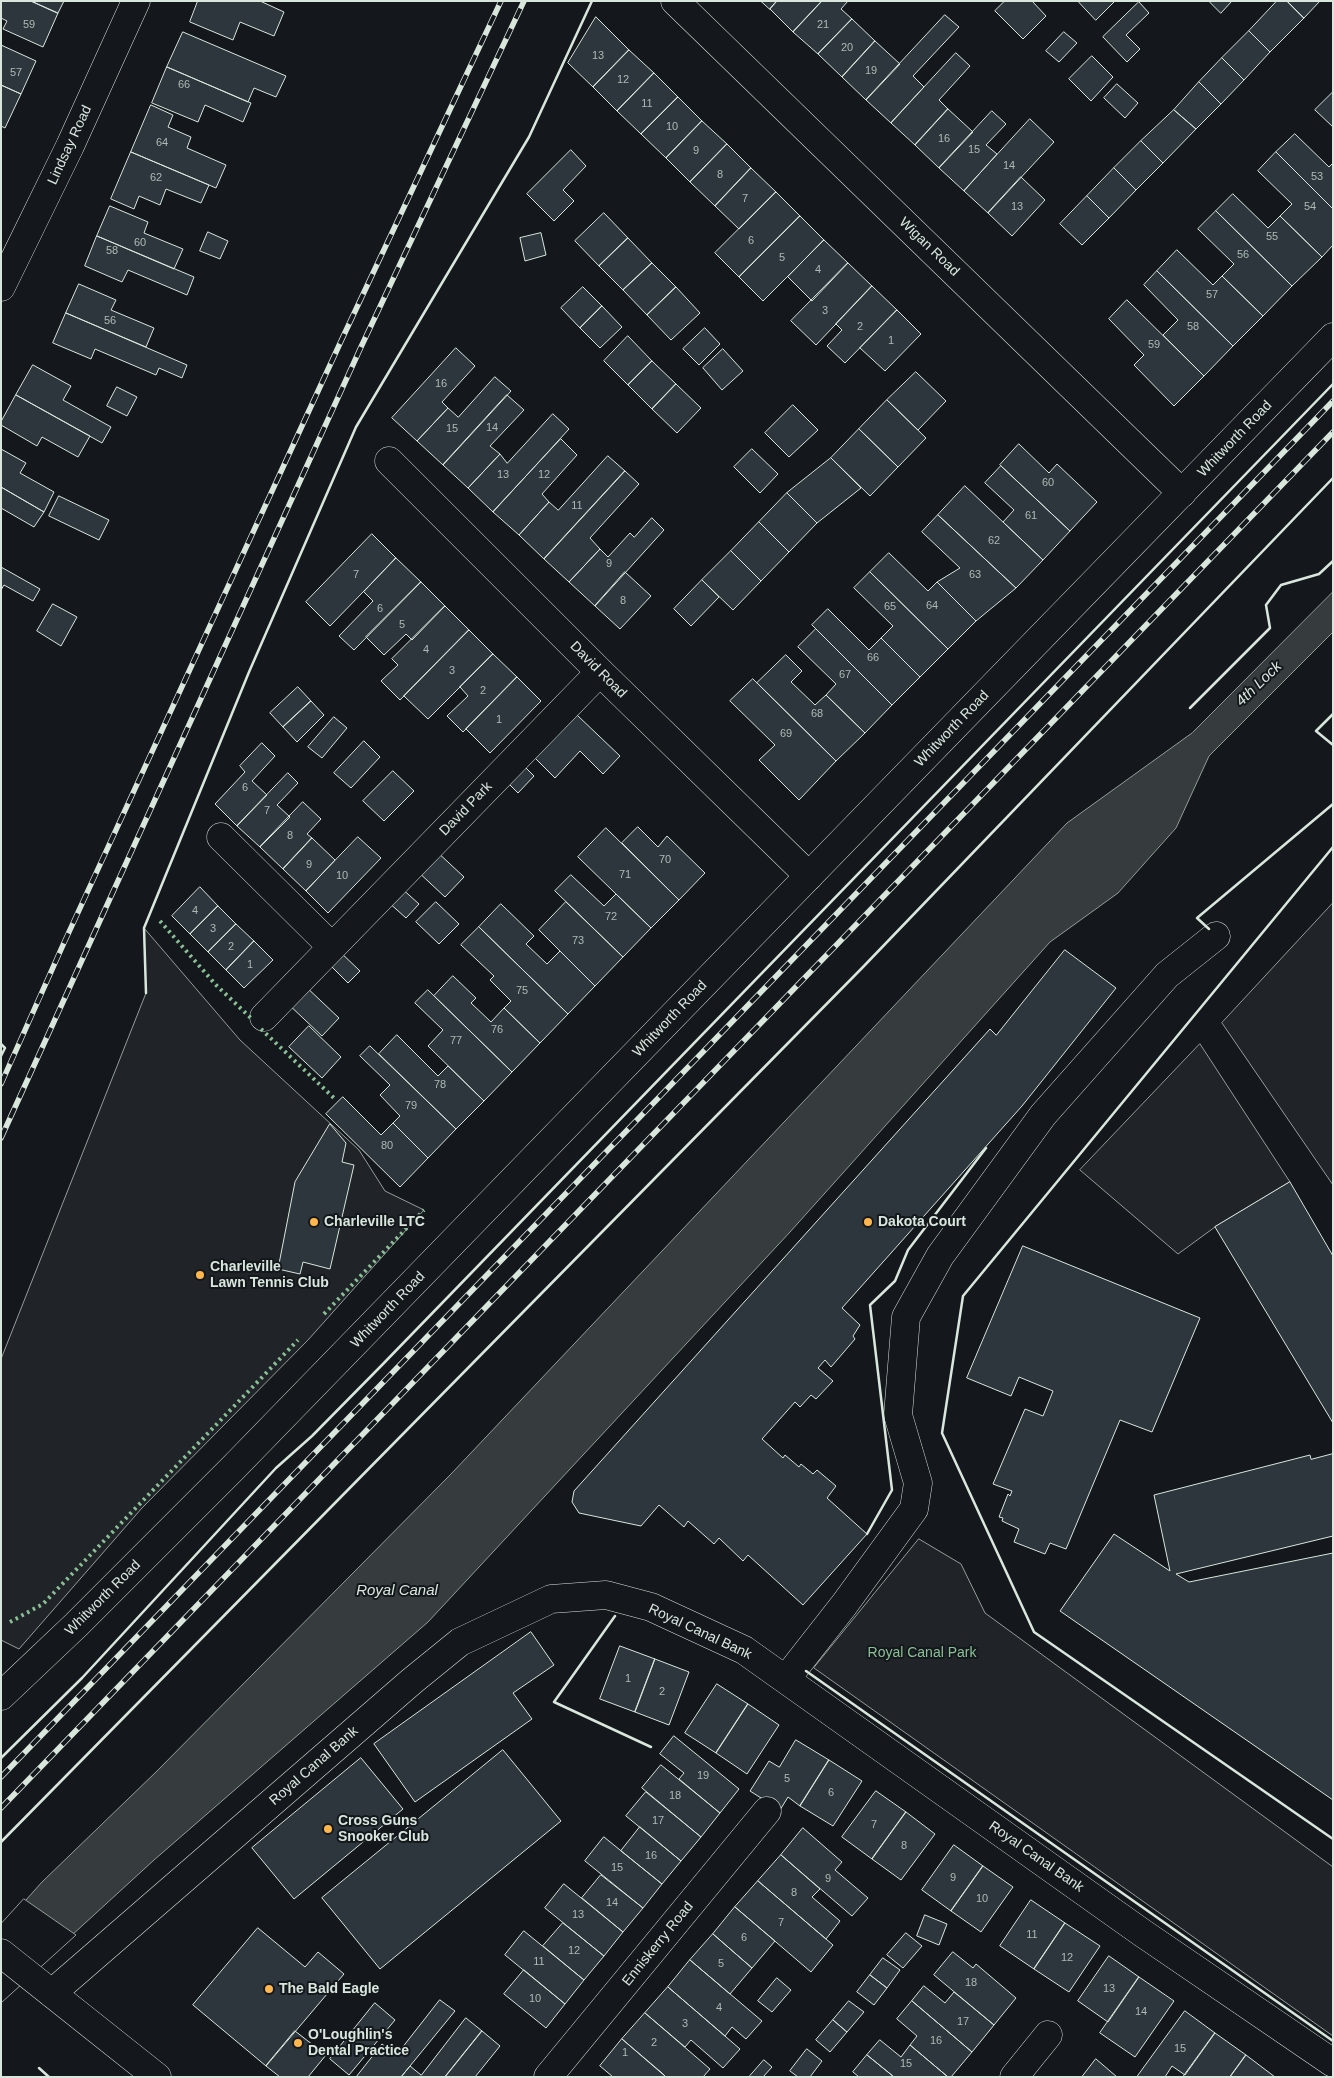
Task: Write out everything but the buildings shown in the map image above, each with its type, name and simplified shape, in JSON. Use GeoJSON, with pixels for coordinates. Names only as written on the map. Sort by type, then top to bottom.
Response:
{"type":"FeatureCollection","features":[{"type":"Feature","properties":{"kind":"street","name":"Lindsay Road"},"geometry":{"type":"LineString","coordinates":[[1,287],[70,146],[136,1]]}},
{"type":"Feature","properties":{"kind":"street","name":"Wigan Road"},"geometry":{"type":"LineString","coordinates":[[675,1],[1182,494]]}},
{"type":"Feature","properties":{"kind":"street","name":"Whitworth Road"},"geometry":{"type":"LineString","coordinates":[[1,1696],[76,1625],[233,1468],[1333,337]]}},
{"type":"Feature","properties":{"kind":"street","name":"David Road"},"geometry":{"type":"LineString","coordinates":[[389,461],[600,672],[809,876]]}},
{"type":"Feature","properties":{"kind":"street","name":"David Park"},"geometry":{"type":"LineString","coordinates":[[264,1018],[600,672]]}},
{"type":"Feature","properties":{"kind":"street"},"geometry":{"type":"LineString","coordinates":[[221,837],[332,947]]}},
{"type":"Feature","properties":{"kind":"street"},"geometry":{"type":"LineString","coordinates":[[786,1679],[844,1605],[914,1509],[918,1483],[898,1415],[906,1317],[940,1256],[1043,1115],[1167,974],[1216,936]]}},
{"type":"Feature","properties":{"kind":"street","name":"Royal Canal Bank"},"geometry":{"type":"LineString","coordinates":[[52,1993],[404,1688],[460,1642],[551,1599],[606,1595],[651,1607],[744,1650],[1141,1932],[1333,2063]]}},
{"type":"Feature","properties":{"kind":"street","name":"Enniskerry Road"},"geometry":{"type":"LineString","coordinates":[[548,2077],[767,1811]]}},
{"type":"Feature","properties":{"kind":"street"},"geometry":{"type":"LineString","coordinates":[[1,1953],[157,2077]]}},
{"type":"Feature","properties":{"kind":"street"},"geometry":{"type":"LineString","coordinates":[[1014,2077],[1048,2035]]}},
{"type":"Feature","properties":{"kind":"green space"},"geometry":{"type":"Polygon","coordinates":[[[1333,903],[1333,1185],[1222,1023],[1333,903]]]}},
{"type":"Feature","properties":{"kind":"green space","name":"Charleville Lawn Tennis Club"},"geometry":{"type":"Polygon","coordinates":[[[144,928],[240,1040],[359,1150],[385,1191],[424,1210],[308,1340],[142,1508],[19,1649],[1,1640],[1,1359],[146,993],[144,928]]]}},
{"type":"Feature","properties":{"kind":"green space"},"geometry":{"type":"Polygon","coordinates":[[[1200,1044],[1290,1182],[1215,1227],[1178,1254],[1080,1170],[1200,1044]]]}},
{"type":"Feature","properties":{"kind":"green space","name":"Royal Canal Park"},"geometry":{"type":"Polygon","coordinates":[[[919,1539],[961,1564],[985,1613],[1333,1867],[1333,2036],[814,1668],[919,1539]]]}},
{"type":"Feature","properties":{"kind":"water","name":"Royal Canal"},"geometry":{"type":"Polygon","coordinates":[[[1333,592],[1333,632],[1209,756],[1176,828],[1118,893],[1050,942],[790,1232],[428,1622],[154,1860],[1,2000],[1,1928],[42,1882],[156,1772],[451,1474],[1067,823],[1192,733],[1333,592]]]}},
{"type":"Feature","properties":{"kind":"pier"},"geometry":{"type":"Polygon","coordinates":[[[24,1899],[76,1935],[1,2003],[1,1924],[24,1899]]]}},
{"type":"Feature","properties":{"kind":"railway"},"geometry":{"type":"LineString","coordinates":[[1,1084],[342,339],[501,1]]}},
{"type":"Feature","properties":{"kind":"railway"},"geometry":{"type":"LineString","coordinates":[[1,1138],[361,347],[524,1]]}},
{"type":"Feature","properties":{"kind":"railway"},"geometry":{"type":"LineString","coordinates":[[1,1777],[1333,401]]}},
{"type":"Feature","properties":{"kind":"railway"},"geometry":{"type":"LineString","coordinates":[[1,1808],[1333,432]]}},
{"type":"Feature","properties":{"kind":"hedge"},"geometry":{"type":"LineString","coordinates":[[160,921],[216,985],[253,1020]]}},
{"type":"Feature","properties":{"kind":"hedge"},"geometry":{"type":"LineString","coordinates":[[261,1029],[334,1098]]}},
{"type":"Feature","properties":{"kind":"hedge"},"geometry":{"type":"LineString","coordinates":[[324,1314],[424,1210]]}},
{"type":"Feature","properties":{"kind":"hedge"},"geometry":{"type":"LineString","coordinates":[[10,1622],[43,1604],[298,1340]]}},
{"type":"Feature","properties":{"kind":"wall"},"geometry":{"type":"LineString","coordinates":[[146,993],[144,928],[249,672],[356,427],[529,137],[592,1]]}},
{"type":"Feature","properties":{"kind":"wall"},"geometry":{"type":"LineString","coordinates":[[1,1758],[82,1678],[276,1468],[312,1436],[382,1365],[1333,384]]}},
{"type":"Feature","properties":{"kind":"wall"},"geometry":{"type":"LineString","coordinates":[[1,1842],[863,967],[1333,478]]}},
{"type":"Feature","properties":{"kind":"wall"},"geometry":{"type":"LineString","coordinates":[[1190,708],[1270,628],[1266,605],[1281,585],[1319,574],[1333,561]]}},
{"type":"Feature","properties":{"kind":"wall"},"geometry":{"type":"LineString","coordinates":[[1333,714],[1316,731],[1333,745]]}},
{"type":"Feature","properties":{"kind":"wall"},"geometry":{"type":"LineString","coordinates":[[1209,929],[1197,918],[1333,804]]}},
{"type":"Feature","properties":{"kind":"wall"},"geometry":{"type":"LineString","coordinates":[[1333,847],[963,1296],[942,1433],[1034,1632],[1333,1839]]}},
{"type":"Feature","properties":{"kind":"wall"},"geometry":{"type":"LineString","coordinates":[[1,1044],[5,1048],[1,1056]]}},
{"type":"Feature","properties":{"kind":"wall"},"geometry":{"type":"LineString","coordinates":[[867,1534],[892,1490],[870,1305],[895,1281],[908,1250],[986,1148]]}},
{"type":"Feature","properties":{"kind":"wall"},"geometry":{"type":"LineString","coordinates":[[615,1616],[554,1702],[651,1747]]}},
{"type":"Feature","properties":{"kind":"wall"},"geometry":{"type":"LineString","coordinates":[[806,1671],[1333,2041]]}},
{"type":"Feature","properties":{"kind":"wall"},"geometry":{"type":"LineString","coordinates":[[39,2068],[49,2077]]}},
{"type":"Feature","properties":{"kind":"place","name":"Charleville LTC"},"geometry":{"type":"Point","coordinates":[314,1222]}},
{"type":"Feature","properties":{"kind":"place","name":"Dakota Court"},"geometry":{"type":"Point","coordinates":[868,1222]}},
{"type":"Feature","properties":{"kind":"place","name":"Charleville Lawn Tennis Club"},"geometry":{"type":"Point","coordinates":[200,1275]}},
{"type":"Feature","properties":{"kind":"place","name":"Cross Guns Snooker Club"},"geometry":{"type":"Point","coordinates":[328,1829]}},
{"type":"Feature","properties":{"kind":"place","name":"The Bald Eagle"},"geometry":{"type":"Point","coordinates":[269,1989]}},
{"type":"Feature","properties":{"kind":"place","name":"O'Loughlin's Dental Practice"},"geometry":{"type":"Point","coordinates":[298,2043]}},
{"type":"Feature","properties":{"kind":"water label","name":"4th Lock"},"geometry":{"type":"Point","coordinates":[1259,684]}}]}
